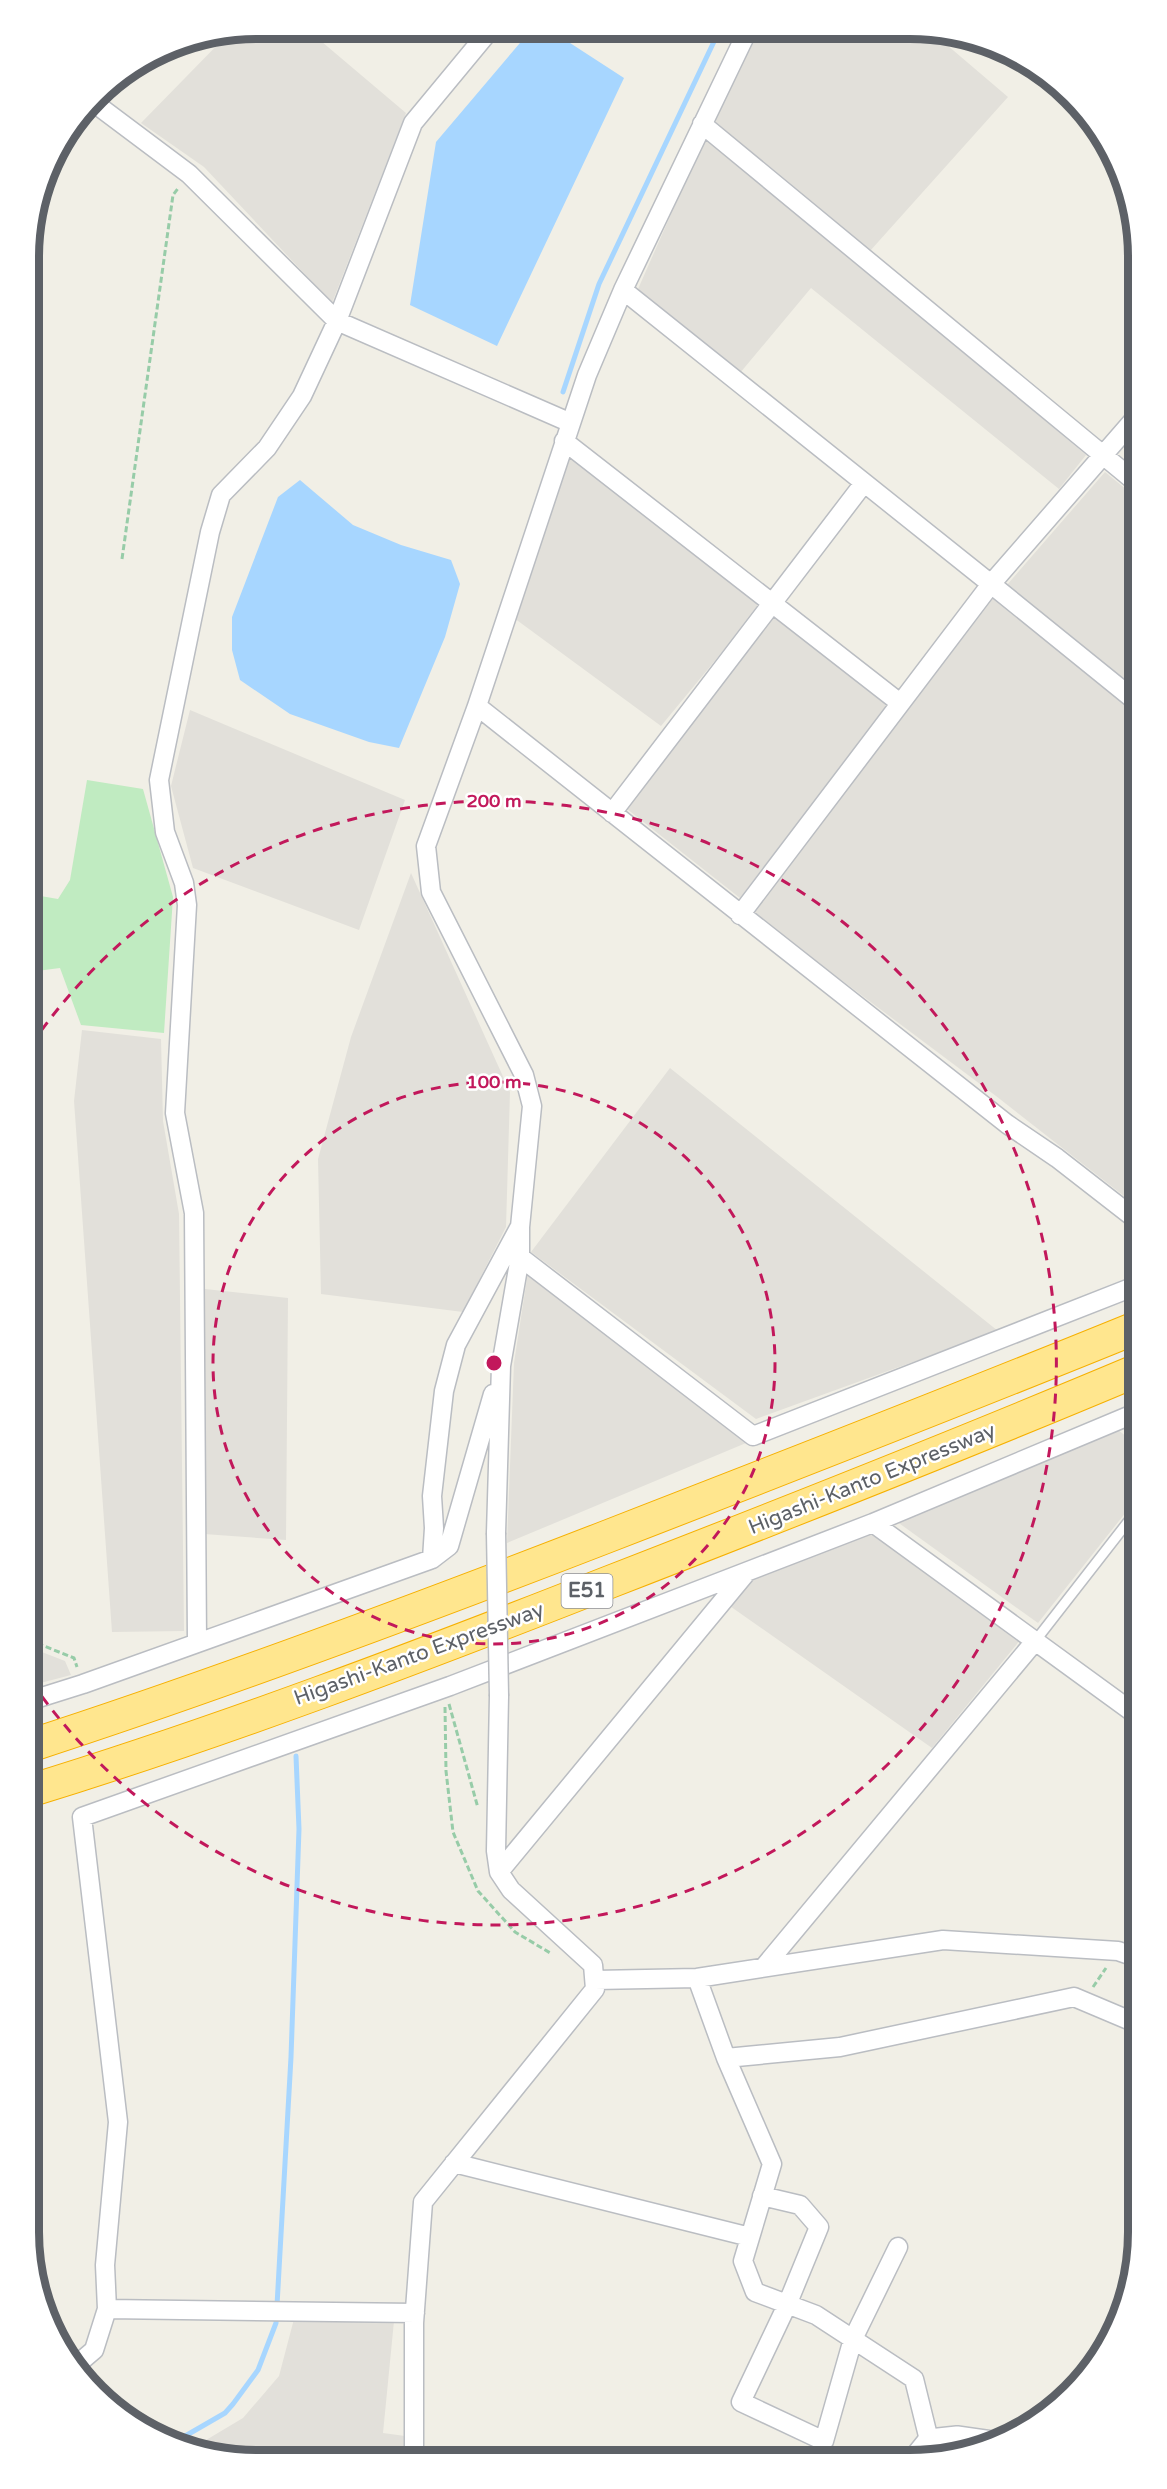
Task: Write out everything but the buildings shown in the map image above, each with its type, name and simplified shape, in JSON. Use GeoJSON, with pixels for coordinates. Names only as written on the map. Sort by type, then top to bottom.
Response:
{"type":"FeatureCollection","features":[{"type":"Feature","properties":{"kind":"highway","name":"Higashi-Kanto Expressway"},"geometry":{"type":"LineString","coordinates":[[39,1743],[134,1712],[443,1600],[893,1426],[1128,1331]]}},
{"type":"Feature","properties":{"kind":"highway","name":"Higashi-Kanto Expressway"},"geometry":{"type":"LineString","coordinates":[[39,1788],[142,1756],[457,1641],[916,1463],[1128,1374]]}},
{"type":"Feature","properties":{"kind":"street"},"geometry":{"type":"LineString","coordinates":[[197,1643],[194,1213],[175,1113],[187,905],[184,883],[165,832],[159,780],[215,508],[221,495],[267,448],[302,396],[337,321],[413,123],[483,39]]}},
{"type":"Feature","properties":{"kind":"street"},"geometry":{"type":"LineString","coordinates":[[39,1698],[432,1559],[449,1546],[501,1366],[520,1257],[520,1227],[532,1106],[524,1075],[431,892],[426,846],[477,706],[587,375],[623,290],[744,39]]}},
{"type":"Feature","properties":{"kind":"street"},"geometry":{"type":"LineString","coordinates":[[99,107],[189,174],[337,321],[571,423]]}},
{"type":"Feature","properties":{"kind":"street"},"geometry":{"type":"LineString","coordinates":[[702,124],[1128,476]]}},
{"type":"Feature","properties":{"kind":"street"},"geometry":{"type":"LineString","coordinates":[[623,290],[1128,695]]}},
{"type":"Feature","properties":{"kind":"street"},"geometry":{"type":"LineString","coordinates":[[740,915],[991,584],[1128,427]]}},
{"type":"Feature","properties":{"kind":"street"},"geometry":{"type":"LineString","coordinates":[[564,441],[900,703]]}},
{"type":"Feature","properties":{"kind":"street"},"geometry":{"type":"LineString","coordinates":[[612,813],[864,483]]}},
{"type":"Feature","properties":{"kind":"street"},"geometry":{"type":"LineString","coordinates":[[477,706],[1007,1124],[1057,1158],[1128,1213]]}},
{"type":"Feature","properties":{"kind":"street"},"geometry":{"type":"LineString","coordinates":[[432,1559],[434,1528],[432,1496],[444,1390],[456,1344],[520,1227]]}},
{"type":"Feature","properties":{"kind":"street"},"geometry":{"type":"LineString","coordinates":[[520,1257],[753,1436],[1128,1289]]}},
{"type":"Feature","properties":{"kind":"street"},"geometry":{"type":"LineString","coordinates":[[415,2450],[415,2313],[423,2202],[596,1989],[593,1965],[511,1890],[500,1872],[496,1851],[499,1696],[496,1533],[501,1366]]}},
{"type":"Feature","properties":{"kind":"street"},"geometry":{"type":"LineString","coordinates":[[81,2361],[94,2350],[107,2309],[105,2265],[118,2122],[82,1817],[444,1688],[873,1523],[1128,1416]]}},
{"type":"Feature","properties":{"kind":"street"},"geometry":{"type":"LineString","coordinates":[[873,1523],[1128,1709]]}},
{"type":"Feature","properties":{"kind":"street"},"geometry":{"type":"LineString","coordinates":[[500,1872],[747,1571]]}},
{"type":"Feature","properties":{"kind":"street"},"geometry":{"type":"LineString","coordinates":[[764,1967],[1036,1640]]}},
{"type":"Feature","properties":{"kind":"street"},"geometry":{"type":"LineString","coordinates":[[595,1980],[697,1978],[943,1940],[1118,1952],[1128,1955]]}},
{"type":"Feature","properties":{"kind":"street"},"geometry":{"type":"LineString","coordinates":[[697,1978],[726,2058],[772,2164],[743,2261],[755,2292],[816,2315],[914,2379],[929,2440]]}},
{"type":"Feature","properties":{"kind":"street"},"geometry":{"type":"LineString","coordinates":[[726,2058],[840,2047],[1074,1997],[1128,2020]]}},
{"type":"Feature","properties":{"kind":"street"},"geometry":{"type":"LineString","coordinates":[[454,2163],[750,2237]]}},
{"type":"Feature","properties":{"kind":"street"},"geometry":{"type":"LineString","coordinates":[[762,2196],[800,2205],[819,2227],[787,2305],[741,2402],[824,2441],[853,2339],[898,2247]]}},
{"type":"Feature","properties":{"kind":"street"},"geometry":{"type":"LineString","coordinates":[[107,2309],[415,2313]]}},
{"type":"Feature","properties":{"kind":"street"},"geometry":{"type":"LineString","coordinates":[[921,2450],[929,2440],[957,2437],[976,2440]]}},
{"type":"Feature","properties":{"kind":"lane"},"geometry":{"type":"LineString","coordinates":[[1036,1640],[1128,1522]]}},
{"type":"Feature","properties":{"kind":"path"},"geometry":{"type":"LineString","coordinates":[[122,559],[173,195],[189,174]]}},
{"type":"Feature","properties":{"kind":"path"},"geometry":{"type":"LineString","coordinates":[[39,1644],[74,1658],[83,1684]]}},
{"type":"Feature","properties":{"kind":"path"},"geometry":{"type":"LineString","coordinates":[[444,1688],[479,1810]]}},
{"type":"Feature","properties":{"kind":"path"},"geometry":{"type":"LineString","coordinates":[[1083,2001],[1118,1952]]}},
{"type":"Feature","properties":{"kind":"shaded area"},"geometry":{"type":"Polygon","coordinates":[[[243,39],[319,39],[406,113],[332,303],[204,167],[141,123],[220,42],[243,39]]]}},
{"type":"Feature","properties":{"kind":"shaded area"},"geometry":{"type":"Polygon","coordinates":[[[755,39],[924,39],[949,42],[947,45],[1008,97],[870,251],[713,124],[755,39]]]}},
{"type":"Feature","properties":{"kind":"shaded area"},"geometry":{"type":"Polygon","coordinates":[[[706,135],[1086,455],[1059,489],[811,288],[740,373],[638,289],[706,135]]]}},
{"type":"Feature","properties":{"kind":"shaded area"},"geometry":{"type":"Polygon","coordinates":[[[571,453],[760,606],[661,726],[514,618],[571,453]]]}},
{"type":"Feature","properties":{"kind":"shaded area"},"geometry":{"type":"Polygon","coordinates":[[[1105,472],[1128,491],[1128,683],[1006,586],[1105,472]]]}},
{"type":"Feature","properties":{"kind":"shaded area"},"geometry":{"type":"Polygon","coordinates":[[[995,596],[1128,704],[1128,1199],[996,1096],[752,913],[995,596]]]}},
{"type":"Feature","properties":{"kind":"shaded area"},"geometry":{"type":"Polygon","coordinates":[[[773,616],[888,704],[740,898],[627,809],[773,616]]]}},
{"type":"Feature","properties":{"kind":"shaded area"},"geometry":{"type":"Polygon","coordinates":[[[190,710],[405,800],[359,930],[193,868],[171,786],[190,710]]]}},
{"type":"Feature","properties":{"kind":"shaded area"},"geometry":{"type":"Polygon","coordinates":[[[411,873],[510,1092],[506,1227],[463,1312],[321,1294],[318,1159],[351,1037],[411,873]]]}},
{"type":"Feature","properties":{"kind":"shaded area"},"geometry":{"type":"Polygon","coordinates":[[[82,1030],[161,1039],[163,1121],[179,1214],[184,1631],[112,1632],[74,1101],[82,1030]]]}},
{"type":"Feature","properties":{"kind":"shaded area"},"geometry":{"type":"Polygon","coordinates":[[[670,1068],[998,1331],[756,1419],[531,1252],[670,1068]]]}},
{"type":"Feature","properties":{"kind":"shaded area"},"geometry":{"type":"Polygon","coordinates":[[[528,1272],[746,1443],[507,1543],[514,1363],[528,1272]]]}},
{"type":"Feature","properties":{"kind":"shaded area"},"geometry":{"type":"Polygon","coordinates":[[[205,1289],[288,1298],[286,1540],[204,1534],[205,1289]]]}},
{"type":"Feature","properties":{"kind":"shaded area"},"geometry":{"type":"Polygon","coordinates":[[[1117,1429],[1128,1438],[1128,1510],[1038,1623],[896,1521],[1117,1429]]]}},
{"type":"Feature","properties":{"kind":"shaded area"},"geometry":{"type":"Polygon","coordinates":[[[875,1530],[1021,1639],[932,1748],[727,1604],[751,1577],[875,1530]]]}},
{"type":"Feature","properties":{"kind":"shaded area"},"geometry":{"type":"Polygon","coordinates":[[[39,1651],[65,1661],[71,1675],[39,1683],[39,1651]]]}},
{"type":"Feature","properties":{"kind":"shaded area"},"geometry":{"type":"Polygon","coordinates":[[[294,2319],[394,2321],[383,2433],[405,2436],[410,2450],[243,2450],[201,2443],[243,2418],[279,2376],[294,2319]]]}},
{"type":"Feature","properties":{"kind":"green space"},"geometry":{"type":"Polygon","coordinates":[[[87,780],[143,789],[173,897],[164,1033],[81,1025],[60,968],[39,971],[39,896],[58,899],[70,880],[87,780]]]}},
{"type":"Feature","properties":{"kind":"water"},"geometry":{"type":"Polygon","coordinates":[[[523,39],[564,39],[624,78],[497,346],[410,305],[436,142],[523,39]]]}},
{"type":"Feature","properties":{"kind":"water"},"geometry":{"type":"Polygon","coordinates":[[[300,480],[353,525],[401,545],[451,560],[460,584],[445,637],[399,748],[369,742],[290,714],[240,680],[232,650],[232,617],[278,497],[300,480]]]}},
{"type":"Feature","properties":{"kind":"waterway"},"geometry":{"type":"LineString","coordinates":[[563,392],[599,284],[715,39]]}},
{"type":"Feature","properties":{"kind":"waterway"},"geometry":{"type":"LineString","coordinates":[[184,2437],[225,2413],[233,2404],[258,2370],[276,2323],[291,2057],[299,1829],[296,1756]]}}]}
